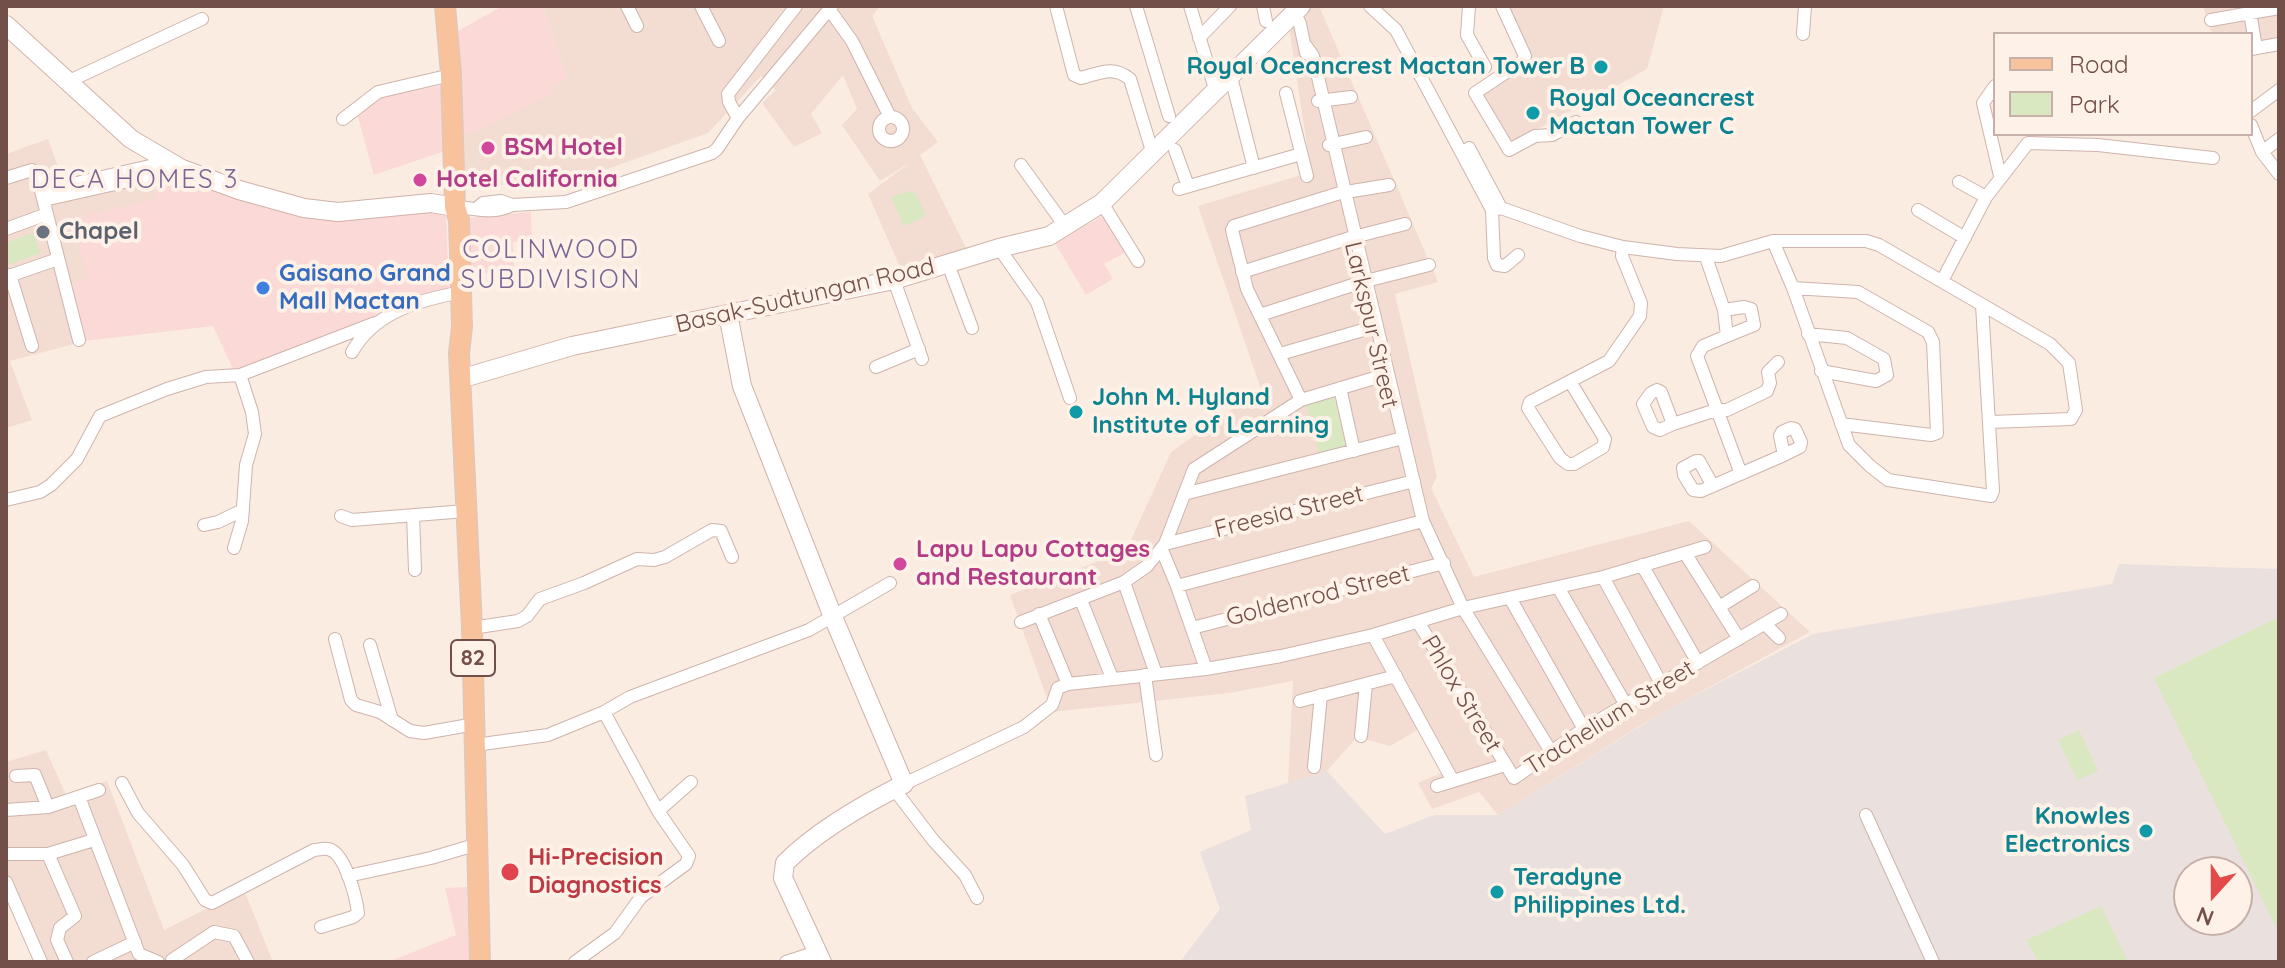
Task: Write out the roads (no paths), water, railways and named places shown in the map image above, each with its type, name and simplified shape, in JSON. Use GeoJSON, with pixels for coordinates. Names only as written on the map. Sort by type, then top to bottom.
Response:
{"type":"FeatureCollection","features":[{"type":"Feature","properties":{"kind":"main road","name":"82"},"geometry":{"type":"LineString","coordinates":[[445,6],[451,75],[455,207],[459,220],[462,327],[459,353],[472,628],[480,962]]}},
{"type":"Feature","properties":{"kind":"main road","name":"82"},"geometry":{"type":"LineString","coordinates":[[455,207],[450,220],[452,327],[459,353]]}},
{"type":"Feature","properties":{"kind":"street"},"geometry":{"type":"LineString","coordinates":[[627,6],[637,26]]}},
{"type":"Feature","properties":{"kind":"street"},"geometry":{"type":"LineString","coordinates":[[701,6],[719,41]]}},
{"type":"Feature","properties":{"kind":"street"},"geometry":{"type":"LineString","coordinates":[[738,118],[728,94],[796,6]]}},
{"type":"Feature","properties":{"kind":"street"},"geometry":{"type":"LineString","coordinates":[[1056,6],[1074,75],[1081,78],[1112,69],[1130,79],[1152,151]]}},
{"type":"Feature","properties":{"kind":"street"},"geometry":{"type":"LineString","coordinates":[[1136,6],[1169,116]]}},
{"type":"Feature","properties":{"kind":"street"},"geometry":{"type":"LineString","coordinates":[[1190,6],[1216,92]]}},
{"type":"Feature","properties":{"kind":"street"},"geometry":{"type":"LineString","coordinates":[[1199,38],[1230,6]]}},
{"type":"Feature","properties":{"kind":"street"},"geometry":{"type":"LineString","coordinates":[[1263,6],[1266,21]]}},
{"type":"Feature","properties":{"kind":"street"},"geometry":{"type":"LineString","coordinates":[[1469,6],[1467,35],[1485,67]]}},
{"type":"Feature","properties":{"kind":"street"},"geometry":{"type":"LineString","coordinates":[[1502,6],[1525,56],[1523,61],[1475,93],[1509,150],[1535,136],[1552,135],[1576,122]]}},
{"type":"Feature","properties":{"kind":"street"},"geometry":{"type":"LineString","coordinates":[[1803,34],[1805,6]]}},
{"type":"Feature","properties":{"kind":"street"},"geometry":{"type":"LineString","coordinates":[[7,29],[131,139],[175,166],[239,190],[304,208],[338,212],[431,203],[477,208],[483,203],[501,201],[512,205],[566,202],[712,153],[831,7],[852,41],[890,117]]}},
{"type":"Feature","properties":{"kind":"street","name":"Basak-Sudtungan Road"},"geometry":{"type":"LineString","coordinates":[[460,379],[572,346],[894,280],[1049,236],[1102,203],[1231,77],[1296,8]]}},
{"type":"Feature","properties":{"kind":"street","name":"Larkspur Street"},"geometry":{"type":"LineString","coordinates":[[1296,8],[1306,46],[1313,56],[1320,101],[1420,523],[1460,602],[1550,750]]}},
{"type":"Feature","properties":{"kind":"street"},"geometry":{"type":"LineString","coordinates":[[2211,20],[2249,9],[2279,8]]}},
{"type":"Feature","properties":{"kind":"street"},"geometry":{"type":"LineString","coordinates":[[1379,9],[1400,24],[1497,209],[1494,258],[1497,265],[1505,266],[1518,255]]}},
{"type":"Feature","properties":{"kind":"street"},"geometry":{"type":"LineString","coordinates":[[2249,9],[2252,32]]}},
{"type":"Feature","properties":{"kind":"street"},"geometry":{"type":"LineString","coordinates":[[67,82],[202,19]]}},
{"type":"Feature","properties":{"kind":"street"},"geometry":{"type":"LineString","coordinates":[[2254,48],[2279,44]]}},
{"type":"Feature","properties":{"kind":"street"},"geometry":{"type":"LineString","coordinates":[[343,119],[378,92],[451,75]]}},
{"type":"Feature","properties":{"kind":"street"},"geometry":{"type":"LineString","coordinates":[[1231,77],[1254,168]]}},
{"type":"Feature","properties":{"kind":"street"},"geometry":{"type":"LineString","coordinates":[[1993,89],[1983,103],[2000,176]]}},
{"type":"Feature","properties":{"kind":"street"},"geometry":{"type":"LineString","coordinates":[[2253,110],[2279,90]]}},
{"type":"Feature","properties":{"kind":"street"},"geometry":{"type":"LineString","coordinates":[[1286,93],[1307,176]]}},
{"type":"Feature","properties":{"kind":"street"},"geometry":{"type":"LineString","coordinates":[[1320,101],[1351,97]]}},
{"type":"Feature","properties":{"kind":"street"},"geometry":{"type":"LineString","coordinates":[[2253,130],[2262,152],[2279,174]]}},
{"type":"Feature","properties":{"kind":"street"},"geometry":{"type":"LineString","coordinates":[[1331,145],[1366,137]]}},
{"type":"Feature","properties":{"kind":"street"},"geometry":{"type":"LineString","coordinates":[[2262,152],[2279,139]]}},
{"type":"Feature","properties":{"kind":"street"},"geometry":{"type":"LineString","coordinates":[[1942,281],[1986,197],[2028,143],[2095,140],[2213,158]]}},
{"type":"Feature","properties":{"kind":"street"},"geometry":{"type":"LineString","coordinates":[[1175,150],[1184,188],[1301,154]]}},
{"type":"Feature","properties":{"kind":"street"},"geometry":{"type":"LineString","coordinates":[[1021,165],[1065,226]]}},
{"type":"Feature","properties":{"kind":"street"},"geometry":{"type":"LineString","coordinates":[[6,229],[44,202],[175,166]]}},
{"type":"Feature","properties":{"kind":"street"},"geometry":{"type":"LineString","coordinates":[[6,178],[32,170],[44,202],[79,340]]}},
{"type":"Feature","properties":{"kind":"street"},"geometry":{"type":"LineString","coordinates":[[1959,182],[1986,197]]}},
{"type":"Feature","properties":{"kind":"street"},"geometry":{"type":"LineString","coordinates":[[1301,400],[1247,289],[1232,230],[1234,226],[1343,193],[1389,185]]}},
{"type":"Feature","properties":{"kind":"street"},"geometry":{"type":"LineString","coordinates":[[1102,203],[1138,261]]}},
{"type":"Feature","properties":{"kind":"street"},"geometry":{"type":"LineString","coordinates":[[1497,209],[1623,247],[1706,257],[1736,253],[1773,241],[1866,241],[1879,245],[2050,344],[2069,363],[2076,410],[2071,419],[1990,422]]}},
{"type":"Feature","properties":{"kind":"street"},"geometry":{"type":"LineString","coordinates":[[1918,210],[1965,238]]}},
{"type":"Feature","properties":{"kind":"street"},"geometry":{"type":"LineString","coordinates":[[1242,272],[1405,224]]}},
{"type":"Feature","properties":{"kind":"street"},"geometry":{"type":"LineString","coordinates":[[1773,241],[1849,445],[1888,480],[1991,496],[1990,422],[1982,305]]}},
{"type":"Feature","properties":{"kind":"street"},"geometry":{"type":"LineString","coordinates":[[1571,383],[1605,443],[1584,458],[1568,464],[1560,458],[1528,408],[1530,402],[1609,361],[1640,316],[1641,303],[1622,256],[1623,247]]}},
{"type":"Feature","properties":{"kind":"street"},"geometry":{"type":"LineString","coordinates":[[999,248],[1037,302],[1070,398]]}},
{"type":"Feature","properties":{"kind":"street"},"geometry":{"type":"LineString","coordinates":[[1706,257],[1724,310],[1727,336]]}},
{"type":"Feature","properties":{"kind":"street"},"geometry":{"type":"LineString","coordinates":[[32,346],[8,276],[58,259]]}},
{"type":"Feature","properties":{"kind":"street"},"geometry":{"type":"LineString","coordinates":[[948,264],[972,328]]}},
{"type":"Feature","properties":{"kind":"street"},"geometry":{"type":"LineString","coordinates":[[1260,315],[1429,265]]}},
{"type":"Feature","properties":{"kind":"street"},"geometry":{"type":"LineString","coordinates":[[876,367],[920,354],[894,280]]}},
{"type":"Feature","properties":{"kind":"street"},"geometry":{"type":"LineString","coordinates":[[1793,288],[1866,294],[1928,332],[1933,342],[1937,433],[1931,435],[1841,424]]}},
{"type":"Feature","properties":{"kind":"street"},"geometry":{"type":"LineString","coordinates":[[6,500],[40,492],[51,485],[77,459],[100,416],[206,377],[240,375],[375,323],[418,303],[452,294]]}},
{"type":"Feature","properties":{"kind":"street"},"geometry":{"type":"LineString","coordinates":[[1724,310],[1751,309],[1754,325],[1703,346],[1697,356],[1741,474]]}},
{"type":"Feature","properties":{"kind":"street"},"geometry":{"type":"LineString","coordinates":[[728,314],[742,386],[899,786],[933,840],[965,875],[977,898]]}},
{"type":"Feature","properties":{"kind":"street"},"geometry":{"type":"LineString","coordinates":[[352,352],[375,323]]}},
{"type":"Feature","properties":{"kind":"street"},"geometry":{"type":"LineString","coordinates":[[1280,354],[1375,327]]}},
{"type":"Feature","properties":{"kind":"street"},"geometry":{"type":"LineString","coordinates":[[1808,334],[1847,338],[1884,359],[1887,367],[1887,375],[1876,381],[1821,371]]}},
{"type":"Feature","properties":{"kind":"street"},"geometry":{"type":"LineString","coordinates":[[1673,424],[1716,410],[1727,410],[1767,391],[1770,383],[1768,372],[1778,362]]}},
{"type":"Feature","properties":{"kind":"street"},"geometry":{"type":"LineString","coordinates":[[1021,622],[1124,582],[1147,566],[1163,547],[1194,469],[1301,400],[1385,374]]}},
{"type":"Feature","properties":{"kind":"street"},"geometry":{"type":"LineString","coordinates":[[234,548],[243,510],[246,465],[255,434],[252,412],[240,375]]}},
{"type":"Feature","properties":{"kind":"street"},"geometry":{"type":"LineString","coordinates":[[1340,388],[1354,451]]}},
{"type":"Feature","properties":{"kind":"street"},"geometry":{"type":"LineString","coordinates":[[1184,494],[1401,439]]}},
{"type":"Feature","properties":{"kind":"street"},"geometry":{"type":"LineString","coordinates":[[1713,486],[1784,455]]}},
{"type":"Feature","properties":{"kind":"street","name":"Freesia Street"},"geometry":{"type":"LineString","coordinates":[[1163,547],[1410,482]]}},
{"type":"Feature","properties":{"kind":"street"},"geometry":{"type":"LineString","coordinates":[[204,525],[243,510]]}},
{"type":"Feature","properties":{"kind":"street"},"geometry":{"type":"LineString","coordinates":[[341,516],[352,520],[466,511]]}},
{"type":"Feature","properties":{"kind":"street"},"geometry":{"type":"LineString","coordinates":[[413,515],[415,570]]}},
{"type":"Feature","properties":{"kind":"street"},"geometry":{"type":"LineString","coordinates":[[1177,586],[1420,523]]}},
{"type":"Feature","properties":{"kind":"street"},"geometry":{"type":"LineString","coordinates":[[472,628],[518,621],[527,616],[540,599],[637,559],[665,557],[712,530],[721,531],[732,557]]}},
{"type":"Feature","properties":{"kind":"street"},"geometry":{"type":"LineString","coordinates":[[1163,547],[1206,669]]}},
{"type":"Feature","properties":{"kind":"street"},"geometry":{"type":"LineString","coordinates":[[1063,686],[1206,669],[1281,656],[1418,622],[1460,602],[1510,598],[1603,577],[1705,547]]}},
{"type":"Feature","properties":{"kind":"street"},"geometry":{"type":"LineString","coordinates":[[1685,553],[1739,639]]}},
{"type":"Feature","properties":{"kind":"street","name":"Goldenrod Street"},"geometry":{"type":"LineString","coordinates":[[1192,628],[1441,564]]}},
{"type":"Feature","properties":{"kind":"street"},"geometry":{"type":"LineString","coordinates":[[1642,565],[1698,663]]}},
{"type":"Feature","properties":{"kind":"street"},"geometry":{"type":"LineString","coordinates":[[1603,577],[1662,685]]}},
{"type":"Feature","properties":{"kind":"street"},"geometry":{"type":"LineString","coordinates":[[1124,582],[1151,674],[1156,755]]}},
{"type":"Feature","properties":{"kind":"street"},"geometry":{"type":"LineString","coordinates":[[335,639],[351,700],[356,705],[380,712],[410,731],[548,735],[604,712],[630,697],[809,630],[890,583]]}},
{"type":"Feature","properties":{"kind":"street"},"geometry":{"type":"LineString","coordinates":[[1719,607],[1753,586]]}},
{"type":"Feature","properties":{"kind":"street"},"geometry":{"type":"LineString","coordinates":[[1558,587],[1626,705]]}},
{"type":"Feature","properties":{"kind":"street"},"geometry":{"type":"LineString","coordinates":[[1510,598],[1584,729]]}},
{"type":"Feature","properties":{"kind":"street"},"geometry":{"type":"LineString","coordinates":[[1081,600],[1112,678]]}},
{"type":"Feature","properties":{"kind":"street"},"geometry":{"type":"LineString","coordinates":[[786,962],[820,957],[783,878],[785,863],[796,852],[899,786],[1024,727],[1052,705],[1063,686],[1039,614]]}},
{"type":"Feature","properties":{"kind":"street","name":"Trachelium Street"},"geometry":{"type":"LineString","coordinates":[[1437,786],[1505,765],[1514,778],[1584,729],[1781,614]]}},
{"type":"Feature","properties":{"kind":"street","name":"Phlox Street"},"geometry":{"type":"LineString","coordinates":[[1418,622],[1505,765]]}},
{"type":"Feature","properties":{"kind":"street"},"geometry":{"type":"LineString","coordinates":[[1765,624],[1779,638]]}},
{"type":"Feature","properties":{"kind":"street"},"geometry":{"type":"LineString","coordinates":[[1373,635],[1453,781]]}},
{"type":"Feature","properties":{"kind":"street"},"geometry":{"type":"LineString","coordinates":[[370,645],[392,720]]}},
{"type":"Feature","properties":{"kind":"street"},"geometry":{"type":"LineString","coordinates":[[1300,701],[1396,676]]}},
{"type":"Feature","properties":{"kind":"street"},"geometry":{"type":"LineString","coordinates":[[1361,736],[1366,684]]}},
{"type":"Feature","properties":{"kind":"street"},"geometry":{"type":"LineString","coordinates":[[1314,767],[1321,695]]}},
{"type":"Feature","properties":{"kind":"street"},"geometry":{"type":"LineString","coordinates":[[575,962],[615,933],[641,897],[686,864],[689,856],[658,811],[604,712]]}},
{"type":"Feature","properties":{"kind":"street"},"geometry":{"type":"LineString","coordinates":[[16,776],[35,775],[48,807]]}},
{"type":"Feature","properties":{"kind":"street"},"geometry":{"type":"LineString","coordinates":[[658,811],[691,782]]}},
{"type":"Feature","properties":{"kind":"street"},"geometry":{"type":"LineString","coordinates":[[122,783],[138,813],[183,865],[205,900],[212,903],[314,850],[326,848],[334,852],[340,857],[348,876],[358,913],[321,927]]}},
{"type":"Feature","properties":{"kind":"street"},"geometry":{"type":"LineString","coordinates":[[6,810],[48,807],[99,790]]}},
{"type":"Feature","properties":{"kind":"street"},"geometry":{"type":"LineString","coordinates":[[79,797],[139,954],[158,962],[161,957],[167,956],[172,961],[214,932],[234,936],[248,962]]}},
{"type":"Feature","properties":{"kind":"street"},"geometry":{"type":"LineString","coordinates":[[1866,815],[1933,962]]}},
{"type":"Feature","properties":{"kind":"street"},"geometry":{"type":"LineString","coordinates":[[6,854],[48,854],[94,840]]}},
{"type":"Feature","properties":{"kind":"street"},"geometry":{"type":"LineString","coordinates":[[348,876],[478,844]]}},
{"type":"Feature","properties":{"kind":"street"},"geometry":{"type":"LineString","coordinates":[[48,854],[75,916],[60,928],[57,940],[67,962]]}},
{"type":"Feature","properties":{"kind":"street"},"geometry":{"type":"LineString","coordinates":[[6,882],[41,962]]}},
{"type":"Feature","properties":{"kind":"street"},"geometry":{"type":"LineString","coordinates":[[93,962],[135,942]]}},
{"type":"Feature","properties":{"kind":"place","name":"Royal Oceancrest Mactan Tower B"},"geometry":{"type":"Point","coordinates":[1601,67]}},
{"type":"Feature","properties":{"kind":"place","name":"Royal Oceancrest Mactan Tower C"},"geometry":{"type":"Point","coordinates":[1533,113]}},
{"type":"Feature","properties":{"kind":"place","name":"BSM Hotel"},"geometry":{"type":"Point","coordinates":[488,148]}},
{"type":"Feature","properties":{"kind":"place","name":"Hotel California"},"geometry":{"type":"Point","coordinates":[420,180]}},
{"type":"Feature","properties":{"kind":"place","name":"Chapel"},"geometry":{"type":"Point","coordinates":[43,232]}},
{"type":"Feature","properties":{"kind":"place","name":"Gaisano Grand Mall Mactan"},"geometry":{"type":"Point","coordinates":[263,288]}},
{"type":"Feature","properties":{"kind":"place","name":"John M. Hyland Institute of Learning"},"geometry":{"type":"Point","coordinates":[1076,412]}},
{"type":"Feature","properties":{"kind":"place","name":"Lapu Lapu Cottages and Restaurant"},"geometry":{"type":"Point","coordinates":[900,564]}},
{"type":"Feature","properties":{"kind":"place","name":"Knowles Electronics"},"geometry":{"type":"Point","coordinates":[2146,831]}},
{"type":"Feature","properties":{"kind":"place","name":"Hi-Precision Diagnostics"},"geometry":{"type":"Point","coordinates":[510,872]}},
{"type":"Feature","properties":{"kind":"place","name":"Teradyne Philippines Ltd."},"geometry":{"type":"Point","coordinates":[1497,892]}},
{"type":"Feature","properties":{"kind":"district","name":"DECA HOMES 3"},"geometry":{"type":"Point","coordinates":[135,180]}},
{"type":"Feature","properties":{"kind":"district","name":"COLINWOOD SUBDIVISION"},"geometry":{"type":"Point","coordinates":[551,265]}}]}
